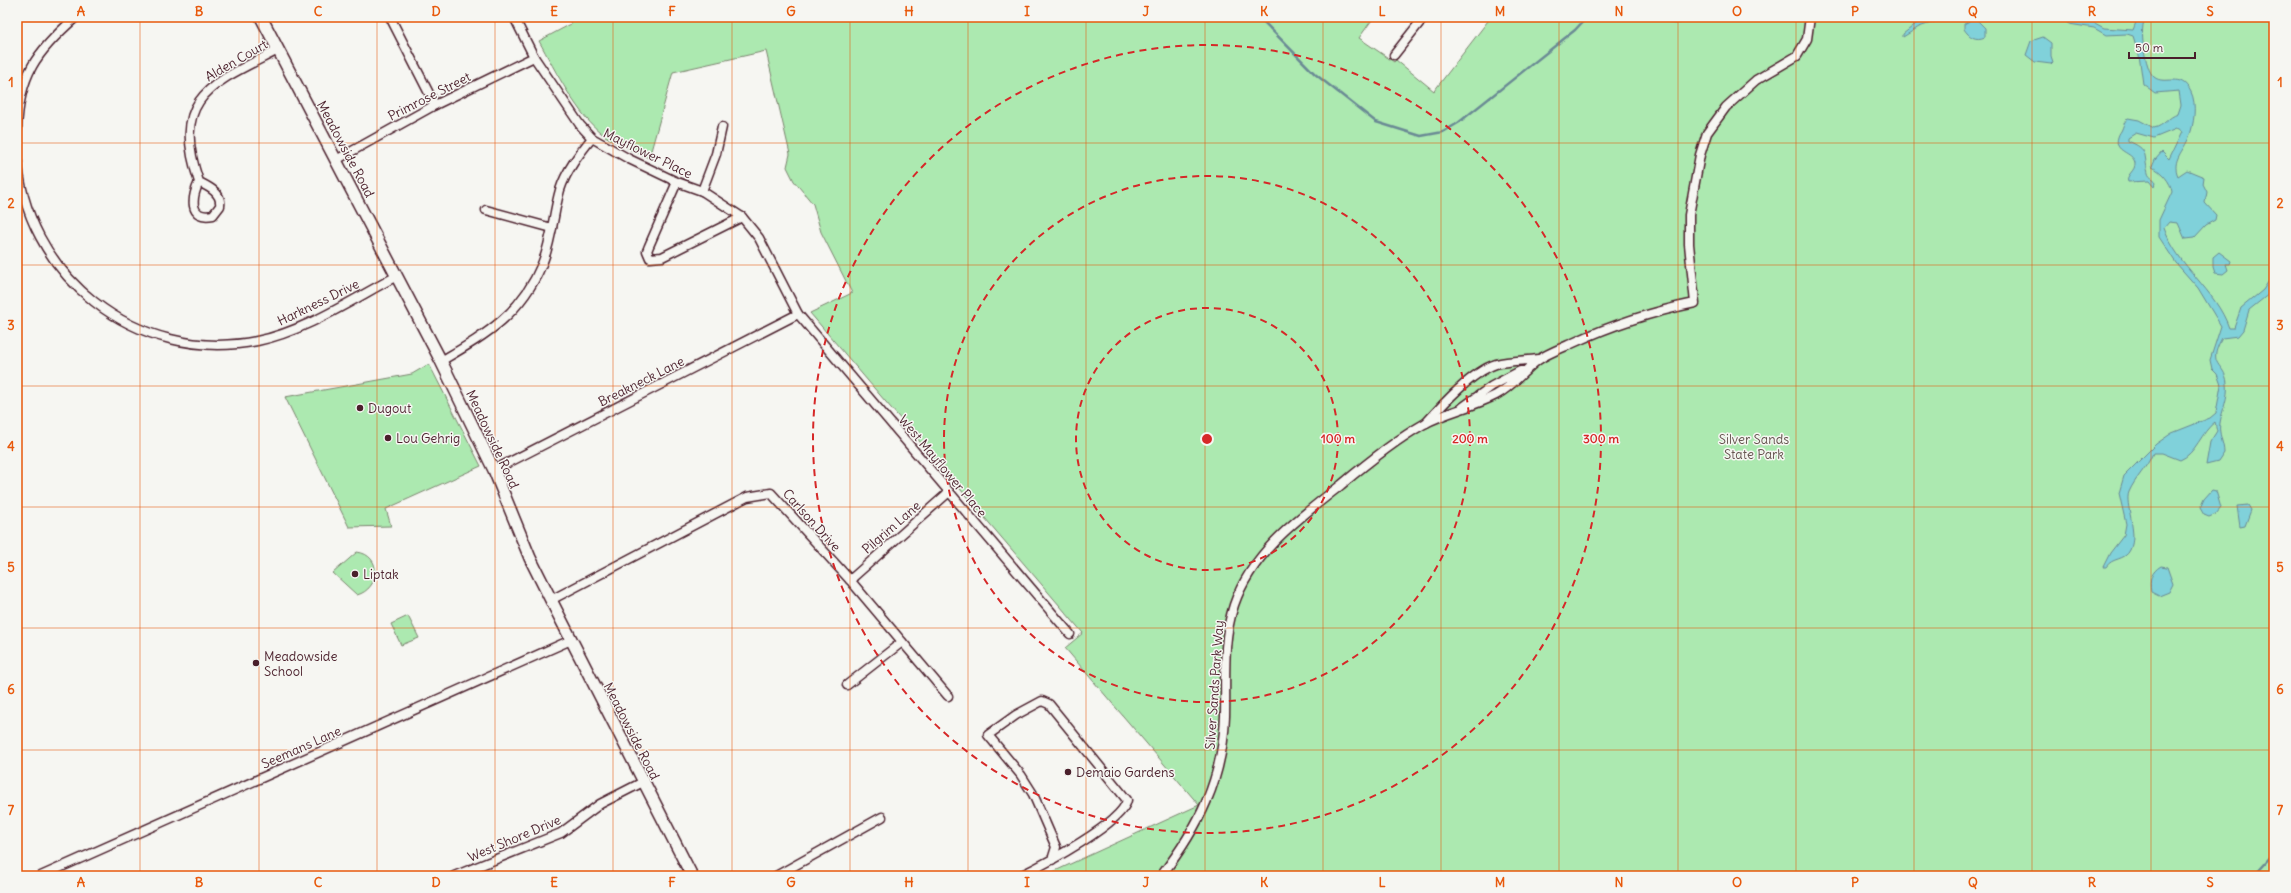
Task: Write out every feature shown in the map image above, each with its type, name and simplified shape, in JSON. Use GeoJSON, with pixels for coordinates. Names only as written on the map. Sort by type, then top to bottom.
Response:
{"type":"FeatureCollection","features":[{"type":"Feature","properties":{"kind":"main road","name":"Meadowside Road"},"geometry":{"type":"LineString","coordinates":[[261,17],[441,361],[494,470],[530,558],[692,876]]}},
{"type":"Feature","properties":{"kind":"street"},"geometry":{"type":"LineString","coordinates":[[17,130],[19,106],[31,66],[47,44],[76,17]]}},
{"type":"Feature","properties":{"kind":"street"},"geometry":{"type":"LineString","coordinates":[[390,17],[435,105]]}},
{"type":"Feature","properties":{"kind":"street","name":"Mayflower Place"},"geometry":{"type":"LineString","coordinates":[[514,17],[534,57],[580,125],[592,138],[629,160],[676,182],[702,191],[742,217],[759,238],[798,314]]}},
{"type":"Feature","properties":{"kind":"street"},"geometry":{"type":"LineString","coordinates":[[1394,56],[1424,17]]}},
{"type":"Feature","properties":{"kind":"street","name":"Silver Sands Park Way"},"geometry":{"type":"LineString","coordinates":[[1426,423],[1461,409],[1468,402],[1492,386],[1520,372],[1526,371],[1539,359],[1624,321],[1650,312],[1695,303],[1689,244],[1689,215],[1700,156],[1707,133],[1726,107],[1756,80],[1797,56],[1807,39],[1810,17]]}},
{"type":"Feature","properties":{"kind":"street","name":"Alden Court"},"geometry":{"type":"LineString","coordinates":[[199,182],[190,156],[189,141],[190,125],[200,100],[207,90],[216,82],[278,50]]}},
{"type":"Feature","properties":{"kind":"street","name":"Primrose Street"},"geometry":{"type":"LineString","coordinates":[[336,160],[435,105],[534,57]]}},
{"type":"Feature","properties":{"kind":"street"},"geometry":{"type":"LineString","coordinates":[[702,191],[716,154],[722,127]]}},
{"type":"Feature","properties":{"kind":"street"},"geometry":{"type":"LineString","coordinates":[[441,361],[495,328],[518,305],[529,289],[542,264],[561,189],[576,159],[592,138]]}},
{"type":"Feature","properties":{"kind":"street","name":"Harkness Drive"},"geometry":{"type":"LineString","coordinates":[[17,154],[25,200],[39,235],[51,256],[68,278],[94,303],[123,321],[155,335],[204,345],[257,340],[297,328],[397,276]]}},
{"type":"Feature","properties":{"kind":"street"},"geometry":{"type":"LineString","coordinates":[[676,182],[649,246],[648,251],[650,258],[662,258],[742,217]]}},
{"type":"Feature","properties":{"kind":"street"},"geometry":{"type":"LineString","coordinates":[[486,210],[552,228]]}},
{"type":"Feature","properties":{"kind":"street","name":"Breakneck Lane"},"geometry":{"type":"LineString","coordinates":[[494,470],[798,314]]}},
{"type":"Feature","properties":{"kind":"street","name":"West Mayflower Place"},"geometry":{"type":"LineString","coordinates":[[798,314],[1070,634]]}},
{"type":"Feature","properties":{"kind":"street","name":"Silver Sands Park Way"},"geometry":{"type":"LineString","coordinates":[[1162,876],[1184,846],[1200,819],[1211,793],[1223,751],[1228,633],[1235,602],[1248,574],[1274,541],[1373,458],[1426,423],[1470,380],[1490,367],[1513,361],[1539,359]]}},
{"type":"Feature","properties":{"kind":"street","name":"Carlson Drive"},"geometry":{"type":"LineString","coordinates":[[551,600],[747,497],[771,492],[850,580],[948,696]]}},
{"type":"Feature","properties":{"kind":"street","name":"Pilgrim Lane"},"geometry":{"type":"LineString","coordinates":[[850,580],[949,492]]}},
{"type":"Feature","properties":{"kind":"street","name":"Seemans Lane"},"geometry":{"type":"LineString","coordinates":[[41,876],[571,640]]}},
{"type":"Feature","properties":{"kind":"street"},"geometry":{"type":"LineString","coordinates":[[847,685],[902,642]]}},
{"type":"Feature","properties":{"kind":"street"},"geometry":{"type":"LineString","coordinates":[[1020,876],[1052,860],[1086,838],[1122,811],[1127,800],[1049,704],[1042,701],[1035,703],[988,735],[1021,775],[1033,794],[1056,847],[1052,860]]}},
{"type":"Feature","properties":{"kind":"street","name":"West Shore Drive"},"geometry":{"type":"LineString","coordinates":[[454,876],[561,833],[600,804],[643,782]]}},
{"type":"Feature","properties":{"kind":"street"},"geometry":{"type":"LineString","coordinates":[[776,876],[882,817]]}},
{"type":"Feature","properties":{"kind":"green space","name":"Silver Sands State Park"},"geometry":{"type":"Polygon","coordinates":[[[568,17],[1374,17],[1359,38],[1394,62],[1396,60],[1434,91],[1491,17],[2274,17],[2274,876],[1044,876],[1199,805],[1065,648],[1083,633],[810,313],[852,293],[821,232],[813,204],[794,181],[787,167],[790,154],[766,51],[673,72],[649,158],[610,139],[595,128],[576,105],[560,79],[539,41],[571,24],[568,17]]]}},
{"type":"Feature","properties":{"kind":"green space"},"geometry":{"type":"Polygon","coordinates":[[[429,364],[481,466],[386,509],[391,526],[349,527],[285,397],[412,374],[429,364]]]}},
{"type":"Feature","properties":{"kind":"green space","name":"Liptak"},"geometry":{"type":"Polygon","coordinates":[[[357,552],[365,554],[371,559],[375,572],[374,580],[370,586],[365,592],[357,595],[333,573],[357,552]]]}},
{"type":"Feature","properties":{"kind":"green space"},"geometry":{"type":"Polygon","coordinates":[[[408,616],[419,638],[401,645],[391,624],[408,616]]]}},
{"type":"Feature","properties":{"kind":"water"},"geometry":{"type":"Polygon","coordinates":[[[1666,17],[1687,17],[1683,21],[1675,24],[1670,23],[1666,17]]]}},
{"type":"Feature","properties":{"kind":"water"},"geometry":{"type":"Polygon","coordinates":[[[1932,17],[1940,17],[1934,22],[1919,27],[1903,37],[1903,34],[1921,20],[1932,17]]]}},
{"type":"Feature","properties":{"kind":"water"},"geometry":{"type":"Polygon","coordinates":[[[2059,17],[2093,22],[2104,28],[2133,30],[2138,17],[2146,17],[2143,29],[2143,38],[2145,57],[2151,73],[2158,79],[2178,80],[2183,82],[2191,92],[2194,102],[2192,127],[2187,142],[2177,160],[2176,170],[2178,176],[2187,170],[2204,177],[2203,184],[2207,192],[2205,203],[2216,215],[2215,220],[2206,225],[2194,238],[2185,239],[2178,223],[2169,222],[2164,228],[2170,242],[2178,254],[2223,314],[2229,328],[2234,328],[2241,308],[2263,290],[2274,273],[2274,290],[2249,310],[2243,330],[2238,336],[2222,338],[2216,354],[2216,359],[2226,376],[2227,383],[2226,398],[2220,427],[2220,435],[2224,453],[2218,462],[2206,465],[2210,442],[2217,431],[2215,422],[2210,426],[2190,453],[2180,460],[2162,453],[2153,453],[2129,492],[2128,504],[2133,535],[2130,550],[2125,556],[2112,562],[2106,567],[2103,567],[2110,553],[2124,535],[2126,524],[2119,493],[2124,476],[2156,444],[2172,433],[2210,418],[2216,413],[2221,385],[2217,374],[2212,369],[2210,360],[2221,326],[2198,288],[2176,263],[2159,237],[2159,220],[2172,192],[2170,184],[2165,177],[2152,167],[2155,160],[2162,152],[2169,159],[2182,132],[2176,129],[2154,138],[2136,133],[2128,138],[2128,141],[2143,150],[2149,175],[2156,182],[2154,187],[2149,181],[2128,182],[2128,177],[2135,166],[2135,163],[2131,156],[2118,146],[2117,142],[2119,134],[2128,118],[2139,120],[2154,128],[2178,114],[2181,105],[2179,91],[2155,93],[2143,84],[2139,55],[2133,36],[2127,34],[2106,35],[2094,28],[2069,24],[2059,17]]]}},
{"type":"Feature","properties":{"kind":"water"},"geometry":{"type":"Polygon","coordinates":[[[1975,18],[1985,28],[1985,37],[1979,39],[1973,38],[1964,29],[1964,24],[1975,18]]]}},
{"type":"Feature","properties":{"kind":"water"},"geometry":{"type":"Polygon","coordinates":[[[2043,37],[2051,43],[2051,56],[2053,62],[2051,64],[2035,62],[2026,55],[2031,41],[2043,37]]]}},
{"type":"Feature","properties":{"kind":"water"},"geometry":{"type":"Polygon","coordinates":[[[2219,252],[2231,261],[2230,264],[2226,264],[2228,270],[2223,274],[2215,273],[2213,267],[2213,257],[2219,252]]]}},
{"type":"Feature","properties":{"kind":"water"},"geometry":{"type":"Polygon","coordinates":[[[2212,490],[2216,491],[2221,508],[2216,514],[2209,517],[2204,515],[2200,508],[2204,499],[2212,490]]]}},
{"type":"Feature","properties":{"kind":"water"},"geometry":{"type":"Polygon","coordinates":[[[2248,505],[2251,510],[2245,526],[2240,527],[2237,506],[2248,505]]]}},
{"type":"Feature","properties":{"kind":"water"},"geometry":{"type":"Polygon","coordinates":[[[2161,566],[2167,567],[2173,584],[2169,592],[2159,596],[2151,592],[2150,584],[2153,574],[2161,566]]]}},
{"type":"Feature","properties":{"kind":"waterway"},"geometry":{"type":"LineString","coordinates":[[1259,17],[1315,74],[1376,122],[1421,136],[1443,132],[1458,123],[1575,30],[1587,17]]}},
{"type":"Feature","properties":{"kind":"waterway"},"geometry":{"type":"LineString","coordinates":[[2254,876],[2274,854]]}},
{"type":"Feature","properties":{"kind":"place","name":"Dugout"},"geometry":{"type":"Point","coordinates":[360,408]}},
{"type":"Feature","properties":{"kind":"place","name":"Lou Gehrig"},"geometry":{"type":"Point","coordinates":[388,438]}},
{"type":"Feature","properties":{"kind":"place","name":"Liptak"},"geometry":{"type":"Point","coordinates":[355,574]}},
{"type":"Feature","properties":{"kind":"place","name":"Meadowside School"},"geometry":{"type":"Point","coordinates":[256,663]}},
{"type":"Feature","properties":{"kind":"place","name":"Demaio Gardens"},"geometry":{"type":"Point","coordinates":[1068,772]}}]}
